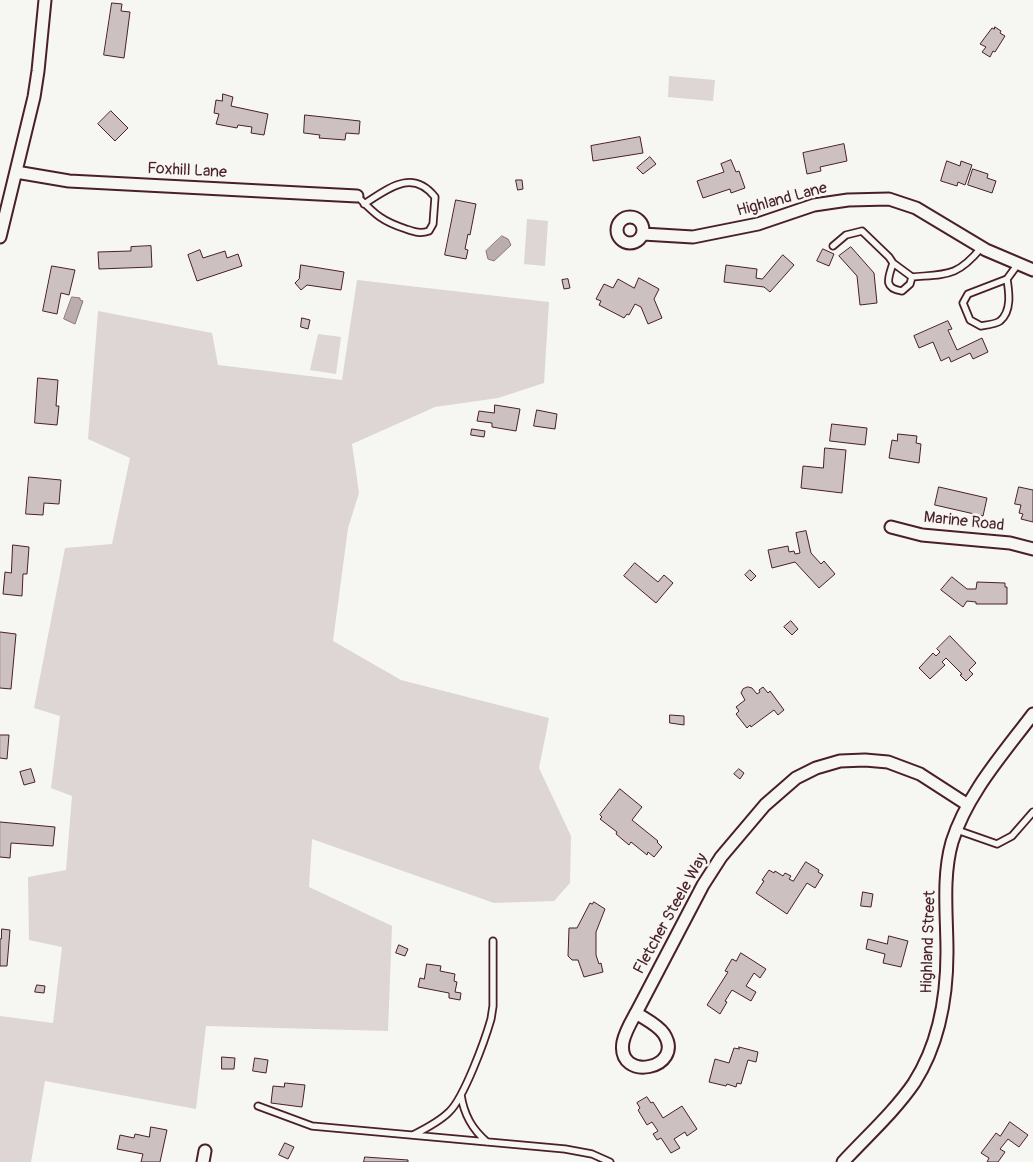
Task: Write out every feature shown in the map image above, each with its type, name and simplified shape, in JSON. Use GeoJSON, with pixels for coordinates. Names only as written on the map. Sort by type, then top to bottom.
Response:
{"type":"FeatureCollection","features":[{"type":"Feature","properties":{"kind":"street"},"geometry":{"type":"LineString","coordinates":[[0,238],[36,84],[45,0]]}},
{"type":"Feature","properties":{"kind":"street","name":"Foxhill Lane"},"geometry":{"type":"LineString","coordinates":[[16,172],[69,181],[360,200]]}},
{"type":"Feature","properties":{"kind":"street","name":"Highland Lane"},"geometry":{"type":"LineString","coordinates":[[643,234],[693,237],[758,224],[814,205],[848,200],[889,199],[916,208],[982,248],[1033,270]]}},
{"type":"Feature","properties":{"kind":"street","name":"Marine Road"},"geometry":{"type":"LineString","coordinates":[[891,527],[922,535],[1010,544],[1033,549]]}},
{"type":"Feature","properties":{"kind":"street","name":"Highland Street"},"geometry":{"type":"LineString","coordinates":[[843,1162],[908,1091],[922,1068],[934,1038],[945,996],[948,873],[951,848],[968,806],[982,782],[1033,714]]}},
{"type":"Feature","properties":{"kind":"street","name":"Fletcher Steele Way"},"geometry":{"type":"LineString","coordinates":[[636,1014],[660,1029],[667,1046],[664,1058],[649,1068],[635,1066],[624,1055],[623,1044],[625,1036],[636,1014],[703,885],[721,857],[765,805],[796,778],[816,768],[840,761],[865,760],[888,762],[920,774],[968,806]]}},
{"type":"Feature","properties":{"kind":"lane"},"geometry":{"type":"LineString","coordinates":[[412,182],[429,190],[435,198],[433,224],[429,231],[420,234],[388,224],[360,200],[395,184],[412,182]]}},
{"type":"Feature","properties":{"kind":"lane"},"geometry":{"type":"LineString","coordinates":[[833,246],[846,235],[862,231],[893,263],[912,277],[951,273],[972,259],[982,248]]}},
{"type":"Feature","properties":{"kind":"lane"},"geometry":{"type":"LineString","coordinates":[[893,263],[888,279],[889,286],[895,290],[902,291],[910,284],[912,277]]}},
{"type":"Feature","properties":{"kind":"lane"},"geometry":{"type":"LineString","coordinates":[[1007,279],[1009,296],[1007,312],[999,322],[981,326],[970,320],[963,303],[968,294],[1007,279],[1018,264]]}},
{"type":"Feature","properties":{"kind":"lane"},"geometry":{"type":"LineString","coordinates":[[957,830],[997,844],[1012,836],[1033,812]]}},
{"type":"Feature","properties":{"kind":"lane"},"geometry":{"type":"LineString","coordinates":[[413,1136],[450,1112],[461,1095],[491,1019],[493,1006],[493,941]]}},
{"type":"Feature","properties":{"kind":"lane"},"geometry":{"type":"LineString","coordinates":[[461,1095],[465,1114],[476,1131],[487,1142]]}},
{"type":"Feature","properties":{"kind":"lane"},"geometry":{"type":"LineString","coordinates":[[258,1106],[312,1126],[565,1149],[592,1154],[610,1162]]}},
{"type":"Feature","properties":{"kind":"shaded area"},"geometry":{"type":"Polygon","coordinates":[[[669,76],[715,80],[713,101],[668,97],[669,76]]]}},
{"type":"Feature","properties":{"kind":"shaded area"},"geometry":{"type":"Polygon","coordinates":[[[527,219],[548,221],[545,266],[524,264],[527,219]]]}},
{"type":"Feature","properties":{"kind":"shaded area"},"geometry":{"type":"Polygon","coordinates":[[[502,236],[508,239],[511,245],[494,261],[488,259],[486,251],[502,236]]]}},
{"type":"Feature","properties":{"kind":"shaded area"},"geometry":{"type":"Polygon","coordinates":[[[357,280],[549,302],[544,383],[498,398],[435,407],[352,444],[359,493],[348,528],[333,641],[401,680],[549,718],[539,768],[571,836],[570,883],[554,901],[494,903],[312,839],[309,887],[392,926],[388,1031],[206,1026],[196,1109],[45,1081],[31,1162],[0,1162],[0,1016],[53,1023],[62,947],[29,940],[28,877],[66,870],[72,796],[51,788],[60,716],[34,708],[65,548],[112,544],[130,458],[88,439],[98,311],[212,333],[218,365],[342,380],[357,280]]]}},
{"type":"Feature","properties":{"kind":"shaded area"},"geometry":{"type":"Polygon","coordinates":[[[72,297],[80,298],[83,301],[75,324],[64,319],[72,297]]]}},
{"type":"Feature","properties":{"kind":"shaded area"},"geometry":{"type":"Polygon","coordinates":[[[318,334],[341,337],[336,374],[310,370],[318,334]]]}},
{"type":"Feature","properties":{"kind":"building"},"geometry":{"type":"Polygon","coordinates":[[[112,3],[122,4],[121,11],[130,12],[124,58],[104,55],[112,3]]]}},
{"type":"Feature","properties":{"kind":"building"},"geometry":{"type":"Polygon","coordinates":[[[995,27],[1005,36],[990,57],[982,52],[986,47],[980,44],[992,28],[994,29],[995,27]]]}},
{"type":"Feature","properties":{"kind":"building"},"geometry":{"type":"Polygon","coordinates":[[[223,94],[233,97],[231,106],[268,114],[264,135],[251,133],[252,127],[238,125],[237,128],[216,124],[219,114],[214,113],[216,100],[222,101],[223,94]]]}},
{"type":"Feature","properties":{"kind":"building"},"geometry":{"type":"Polygon","coordinates":[[[111,111],[128,128],[115,141],[98,124],[111,111]]]}},
{"type":"Feature","properties":{"kind":"building"},"geometry":{"type":"Polygon","coordinates":[[[305,115],[360,121],[359,134],[346,133],[345,140],[319,138],[320,135],[304,133],[305,115]]]}},
{"type":"Feature","properties":{"kind":"building"},"geometry":{"type":"Polygon","coordinates":[[[640,137],[643,153],[593,161],[591,146],[640,137]]]}},
{"type":"Feature","properties":{"kind":"building"},"geometry":{"type":"Polygon","coordinates":[[[844,144],[847,161],[820,167],[821,171],[807,174],[803,153],[844,144]]]}},
{"type":"Feature","properties":{"kind":"building"},"geometry":{"type":"Polygon","coordinates":[[[650,157],[656,164],[643,174],[637,168],[650,157]]]}},
{"type":"Feature","properties":{"kind":"building"},"geometry":{"type":"Polygon","coordinates":[[[731,160],[736,172],[739,171],[745,188],[731,193],[730,189],[703,198],[697,181],[724,172],[721,164],[731,160]]]}},
{"type":"Feature","properties":{"kind":"building"},"geometry":{"type":"Polygon","coordinates":[[[947,161],[960,166],[961,161],[972,165],[965,185],[958,182],[957,186],[941,181],[947,161]]]}},
{"type":"Feature","properties":{"kind":"building"},"geometry":{"type":"Polygon","coordinates":[[[973,169],[988,174],[987,178],[996,181],[992,193],[968,185],[973,169]]]}},
{"type":"Feature","properties":{"kind":"building"},"geometry":{"type":"Polygon","coordinates":[[[516,180],[522,180],[523,189],[518,190],[516,180]]]}},
{"type":"Feature","properties":{"kind":"building"},"geometry":{"type":"Polygon","coordinates":[[[456,200],[476,204],[470,235],[468,234],[465,249],[468,250],[466,259],[445,255],[456,200]]]}},
{"type":"Feature","properties":{"kind":"building"},"geometry":{"type":"Polygon","coordinates":[[[151,246],[152,267],[99,269],[98,252],[131,251],[131,247],[151,246]]]}},
{"type":"Feature","properties":{"kind":"building"},"geometry":{"type":"Polygon","coordinates":[[[851,247],[874,273],[877,303],[860,305],[857,276],[839,256],[851,247]]]}},
{"type":"Feature","properties":{"kind":"building"},"geometry":{"type":"Polygon","coordinates":[[[823,249],[834,254],[829,266],[817,261],[823,249]]]}},
{"type":"Feature","properties":{"kind":"building"},"geometry":{"type":"Polygon","coordinates":[[[200,250],[203,258],[225,251],[227,258],[238,254],[242,266],[197,281],[188,255],[200,250]]]}},
{"type":"Feature","properties":{"kind":"building"},"geometry":{"type":"Polygon","coordinates":[[[783,255],[794,265],[770,292],[764,287],[724,282],[726,265],[757,269],[756,278],[762,279],[783,255]]]}},
{"type":"Feature","properties":{"kind":"building"},"geometry":{"type":"Polygon","coordinates":[[[301,265],[344,272],[341,290],[307,285],[301,290],[295,283],[299,279],[301,265]]]}},
{"type":"Feature","properties":{"kind":"building"},"geometry":{"type":"Polygon","coordinates":[[[52,266],[75,270],[69,295],[61,293],[57,314],[43,311],[52,266]]]}},
{"type":"Feature","properties":{"kind":"building"},"geometry":{"type":"Polygon","coordinates":[[[639,278],[659,289],[654,299],[662,318],[648,324],[641,307],[635,304],[629,315],[627,314],[624,318],[599,305],[601,301],[596,299],[604,284],[613,288],[618,279],[634,288],[639,278]]]}},
{"type":"Feature","properties":{"kind":"building"},"geometry":{"type":"Polygon","coordinates":[[[568,279],[570,288],[564,289],[562,280],[568,279]]]}},
{"type":"Feature","properties":{"kind":"building"},"geometry":{"type":"Polygon","coordinates":[[[302,318],[310,320],[308,329],[301,327],[302,318]]]}},
{"type":"Feature","properties":{"kind":"building"},"geometry":{"type":"Polygon","coordinates":[[[948,321],[952,329],[948,330],[957,350],[982,338],[988,352],[973,359],[970,353],[951,362],[949,357],[941,361],[933,342],[919,348],[914,336],[948,321]]]}},
{"type":"Feature","properties":{"kind":"building"},"geometry":{"type":"Polygon","coordinates":[[[38,378],[58,380],[56,406],[59,406],[57,425],[35,423],[38,378]]]}},
{"type":"Feature","properties":{"kind":"building"},"geometry":{"type":"Polygon","coordinates":[[[495,405],[520,409],[516,431],[492,427],[492,423],[477,421],[479,411],[494,413],[495,405]]]}},
{"type":"Feature","properties":{"kind":"building"},"geometry":{"type":"Polygon","coordinates":[[[537,410],[557,414],[555,429],[534,426],[537,410]]]}},
{"type":"Feature","properties":{"kind":"building"},"geometry":{"type":"Polygon","coordinates":[[[832,424],[867,428],[865,445],[830,441],[832,424]]]}},
{"type":"Feature","properties":{"kind":"building"},"geometry":{"type":"Polygon","coordinates":[[[472,429],[485,431],[484,437],[471,435],[472,429]]]}},
{"type":"Feature","properties":{"kind":"building"},"geometry":{"type":"Polygon","coordinates":[[[898,434],[917,436],[916,443],[921,444],[919,463],[889,458],[892,440],[897,441],[898,434]]]}},
{"type":"Feature","properties":{"kind":"building"},"geometry":{"type":"Polygon","coordinates":[[[825,448],[846,450],[842,493],[801,488],[803,466],[823,468],[825,448]]]}},
{"type":"Feature","properties":{"kind":"building"},"geometry":{"type":"Polygon","coordinates":[[[29,477],[61,480],[59,504],[44,503],[43,515],[26,514],[29,477]]]}},
{"type":"Feature","properties":{"kind":"building"},"geometry":{"type":"Polygon","coordinates":[[[939,487],[987,498],[983,516],[935,505],[939,487]]]}},
{"type":"Feature","properties":{"kind":"building"},"geometry":{"type":"Polygon","coordinates":[[[1019,487],[1033,490],[1033,522],[1021,519],[1023,514],[1019,513],[1021,505],[1015,504],[1019,487]]]}},
{"type":"Feature","properties":{"kind":"building"},"geometry":{"type":"Polygon","coordinates":[[[806,531],[811,553],[821,564],[824,561],[835,574],[819,588],[795,562],[772,568],[768,550],[788,546],[789,552],[800,553],[796,533],[806,531]]]}},
{"type":"Feature","properties":{"kind":"building"},"geometry":{"type":"Polygon","coordinates":[[[13,545],[29,547],[27,574],[23,574],[22,596],[3,594],[5,572],[11,573],[13,545]]]}},
{"type":"Feature","properties":{"kind":"building"},"geometry":{"type":"Polygon","coordinates":[[[635,563],[658,582],[664,575],[673,583],[656,603],[624,576],[635,563]]]}},
{"type":"Feature","properties":{"kind":"building"},"geometry":{"type":"Polygon","coordinates":[[[750,570],[756,576],[751,581],[745,575],[750,570]]]}},
{"type":"Feature","properties":{"kind":"building"},"geometry":{"type":"Polygon","coordinates":[[[952,577],[967,589],[976,589],[977,582],[1005,583],[1005,587],[1007,587],[1007,604],[976,604],[976,602],[967,601],[963,607],[941,590],[952,577]]]}},
{"type":"Feature","properties":{"kind":"building"},"geometry":{"type":"Polygon","coordinates":[[[791,621],[798,629],[792,635],[784,627],[791,621]]]}},
{"type":"Feature","properties":{"kind":"building"},"geometry":{"type":"Polygon","coordinates":[[[0,632],[16,634],[11,689],[0,688],[0,632]]]}},
{"type":"Feature","properties":{"kind":"building"},"geometry":{"type":"Polygon","coordinates":[[[950,636],[976,663],[969,670],[973,674],[966,681],[960,675],[962,674],[946,658],[942,662],[945,665],[930,679],[919,668],[933,653],[936,656],[940,652],[937,649],[950,636]]]}},
{"type":"Feature","properties":{"kind":"building"},"geometry":{"type":"Polygon","coordinates":[[[763,687],[768,693],[770,691],[784,710],[778,715],[774,710],[747,728],[736,714],[739,711],[736,707],[745,700],[741,693],[743,689],[752,688],[757,694],[763,687]]]}},
{"type":"Feature","properties":{"kind":"building"},"geometry":{"type":"Polygon","coordinates":[[[670,715],[684,716],[684,725],[670,723],[670,715]]]}},
{"type":"Feature","properties":{"kind":"building"},"geometry":{"type":"Polygon","coordinates":[[[0,735],[9,735],[7,759],[0,758],[0,735]]]}},
{"type":"Feature","properties":{"kind":"building"},"geometry":{"type":"Polygon","coordinates":[[[31,769],[35,782],[24,785],[20,772],[31,769]]]}},
{"type":"Feature","properties":{"kind":"building"},"geometry":{"type":"Polygon","coordinates":[[[739,769],[744,773],[740,779],[734,774],[739,769]]]}},
{"type":"Feature","properties":{"kind":"building"},"geometry":{"type":"Polygon","coordinates":[[[620,789],[642,807],[632,820],[658,841],[662,847],[654,857],[648,852],[647,855],[631,842],[629,845],[616,834],[617,832],[600,819],[602,817],[600,815],[620,789]]]}},
{"type":"Feature","properties":{"kind":"building"},"geometry":{"type":"Polygon","coordinates":[[[0,822],[55,827],[53,846],[11,843],[10,858],[0,857],[0,822]]]}},
{"type":"Feature","properties":{"kind":"building"},"geometry":{"type":"Polygon","coordinates":[[[806,862],[819,870],[818,872],[823,875],[815,888],[807,883],[787,914],[756,893],[769,870],[783,876],[785,873],[791,876],[789,879],[793,881],[806,862]]]}},
{"type":"Feature","properties":{"kind":"building"},"geometry":{"type":"Polygon","coordinates":[[[863,892],[873,894],[871,907],[861,906],[863,892]]]}},
{"type":"Feature","properties":{"kind":"building"},"geometry":{"type":"Polygon","coordinates":[[[594,902],[605,909],[596,932],[596,955],[599,964],[601,963],[603,972],[584,977],[578,960],[572,960],[568,956],[569,928],[577,928],[590,903],[594,902]]]}},
{"type":"Feature","properties":{"kind":"building"},"geometry":{"type":"Polygon","coordinates":[[[2,929],[10,930],[7,966],[0,966],[2,929]]]}},
{"type":"Feature","properties":{"kind":"building"},"geometry":{"type":"Polygon","coordinates":[[[889,936],[908,941],[901,967],[883,963],[885,954],[866,949],[868,939],[887,944],[889,936]]]}},
{"type":"Feature","properties":{"kind":"building"},"geometry":{"type":"Polygon","coordinates":[[[399,945],[408,949],[405,956],[396,953],[399,945]]]}},
{"type":"Feature","properties":{"kind":"building"},"geometry":{"type":"Polygon","coordinates":[[[741,953],[766,969],[760,978],[754,973],[746,986],[756,992],[751,1001],[732,990],[720,1014],[707,1005],[728,972],[725,971],[732,959],[736,961],[741,953]]]}},
{"type":"Feature","properties":{"kind":"building"},"geometry":{"type":"Polygon","coordinates":[[[427,964],[441,966],[440,971],[455,974],[454,981],[457,982],[455,992],[461,993],[460,1000],[449,998],[449,993],[418,987],[420,978],[424,979],[427,964]]]}},
{"type":"Feature","properties":{"kind":"building"},"geometry":{"type":"Polygon","coordinates":[[[37,985],[45,986],[44,993],[35,992],[37,985]]]}},
{"type":"Feature","properties":{"kind":"building"},"geometry":{"type":"Polygon","coordinates":[[[739,1047],[758,1052],[756,1062],[748,1060],[741,1084],[737,1083],[736,1087],[709,1082],[715,1059],[729,1063],[734,1048],[739,1049],[739,1047]]]}},
{"type":"Feature","properties":{"kind":"building"},"geometry":{"type":"Polygon","coordinates":[[[222,1057],[235,1058],[234,1069],[222,1069],[222,1057]]]}},
{"type":"Feature","properties":{"kind":"building"},"geometry":{"type":"Polygon","coordinates":[[[255,1058],[268,1060],[266,1073],[253,1071],[255,1058]]]}},
{"type":"Feature","properties":{"kind":"building"},"geometry":{"type":"Polygon","coordinates":[[[285,1083],[305,1085],[302,1107],[271,1103],[273,1086],[284,1087],[285,1083]]]}},
{"type":"Feature","properties":{"kind":"building"},"geometry":{"type":"Polygon","coordinates":[[[647,1097],[651,1103],[653,1102],[663,1118],[682,1106],[697,1129],[687,1136],[685,1132],[674,1139],[680,1148],[671,1153],[661,1138],[657,1140],[653,1134],[658,1131],[652,1122],[647,1125],[638,1110],[640,1108],[637,1103],[647,1097]]]}},
{"type":"Feature","properties":{"kind":"building"},"geometry":{"type":"Polygon","coordinates":[[[1010,1122],[1028,1135],[1019,1147],[1008,1139],[1000,1149],[1005,1152],[998,1162],[987,1162],[989,1158],[981,1153],[996,1133],[1000,1136],[1010,1122]]]}},
{"type":"Feature","properties":{"kind":"building"},"geometry":{"type":"Polygon","coordinates":[[[151,1127],[167,1130],[160,1162],[141,1162],[143,1154],[117,1149],[120,1135],[134,1138],[135,1134],[149,1137],[151,1127]]]}},
{"type":"Feature","properties":{"kind":"building"},"geometry":{"type":"Polygon","coordinates":[[[285,1143],[294,1147],[288,1159],[279,1155],[285,1143]]]}},
{"type":"Feature","properties":{"kind":"building"},"geometry":{"type":"Polygon","coordinates":[[[365,1157],[408,1160],[408,1162],[364,1162],[365,1157]]]}}]}
